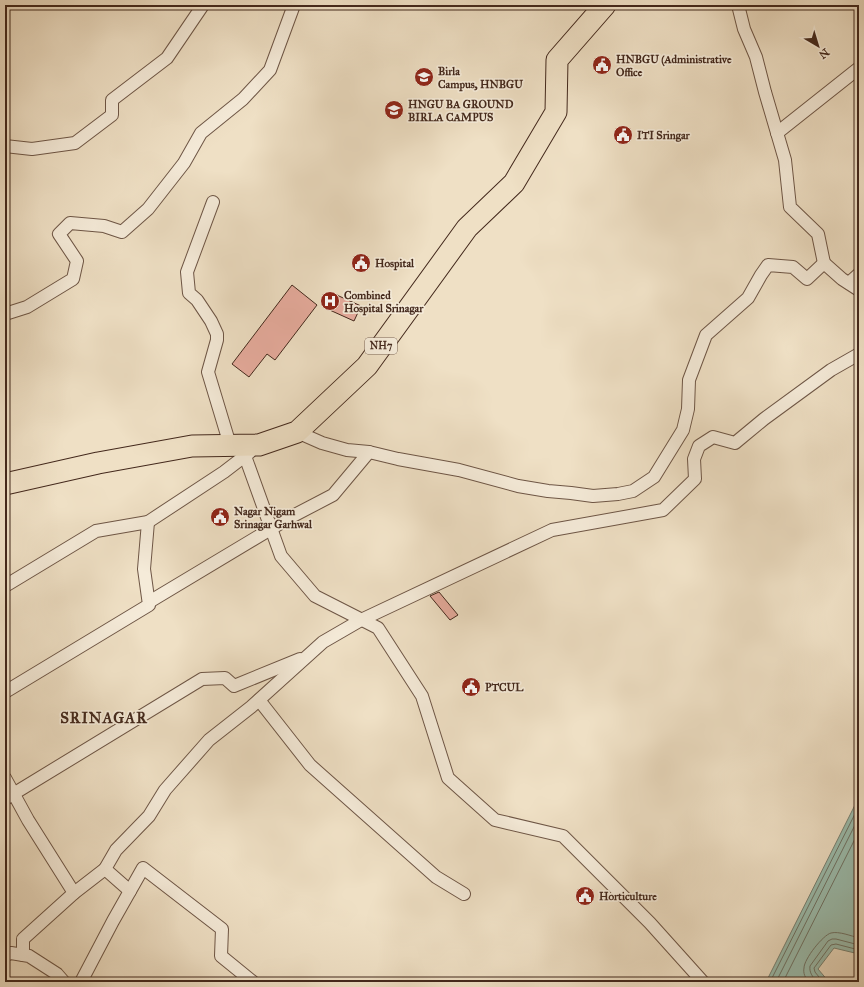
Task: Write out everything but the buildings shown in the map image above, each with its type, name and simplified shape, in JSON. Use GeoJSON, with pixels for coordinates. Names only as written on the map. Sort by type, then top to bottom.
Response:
{"type":"FeatureCollection","features":[{"type":"Feature","properties":{"kind":"highway","name":"NH7"},"geometry":{"type":"LineString","coordinates":[[5,484],[98,463],[192,446],[245,449],[296,432],[367,366],[467,228],[514,183],[556,112],[557,60],[605,5]]}},
{"type":"Feature","properties":{"kind":"street"},"geometry":{"type":"LineString","coordinates":[[5,146],[32,149],[75,143],[112,115],[112,100],[167,58],[203,5]]}},
{"type":"Feature","properties":{"kind":"street"},"geometry":{"type":"LineString","coordinates":[[5,314],[27,307],[73,279],[77,261],[60,234],[70,223],[104,226],[122,232],[148,209],[184,163],[201,133],[243,99],[270,70],[294,5]]}},
{"type":"Feature","properties":{"kind":"street"},"geometry":{"type":"LineString","coordinates":[[738,5],[744,29],[756,57],[785,160],[790,207],[818,234],[824,263],[842,279],[859,290]]}},
{"type":"Feature","properties":{"kind":"street"},"geometry":{"type":"LineString","coordinates":[[778,133],[859,68]]}},
{"type":"Feature","properties":{"kind":"street"},"geometry":{"type":"LineString","coordinates":[[213,202],[187,272],[189,294],[197,300],[211,321],[217,334],[217,340],[208,372],[245,449],[281,556],[314,596],[378,628],[422,696],[448,778],[495,820],[563,836],[650,923],[704,982]]}},
{"type":"Feature","properties":{"kind":"street"},"geometry":{"type":"LineString","coordinates":[[296,432],[322,443],[347,450],[370,452],[398,459],[459,470],[518,486],[548,491],[602,496],[634,492],[654,477],[683,430],[688,409],[690,380],[706,335],[748,298],[768,265],[793,267],[807,279],[824,263]]}},
{"type":"Feature","properties":{"kind":"street"},"geometry":{"type":"LineString","coordinates":[[849,283],[859,274]]}},
{"type":"Feature","properties":{"kind":"street"},"geometry":{"type":"LineString","coordinates":[[23,955],[24,939],[74,893],[105,869],[116,850],[148,816],[165,790],[209,740],[259,700],[324,642],[361,620],[552,530],[663,510],[695,479],[694,459],[699,446],[713,437],[735,443],[764,419],[831,370],[859,354]]}},
{"type":"Feature","properties":{"kind":"street"},"geometry":{"type":"LineString","coordinates":[[5,586],[96,531],[148,522],[224,472],[245,449]]}},
{"type":"Feature","properties":{"kind":"street"},"geometry":{"type":"LineString","coordinates":[[5,692],[149,605],[149,602],[271,528],[333,495],[370,452]]}},
{"type":"Feature","properties":{"kind":"street"},"geometry":{"type":"LineString","coordinates":[[148,522],[144,569],[149,602]]}},
{"type":"Feature","properties":{"kind":"street"},"geometry":{"type":"LineString","coordinates":[[10,796],[202,679],[225,678],[234,686],[308,655]]}},
{"type":"Feature","properties":{"kind":"street"},"geometry":{"type":"LineString","coordinates":[[259,700],[310,765],[436,877],[464,894]]}},
{"type":"Feature","properties":{"kind":"street"},"geometry":{"type":"LineString","coordinates":[[5,778],[10,796],[28,820],[74,893]]}},
{"type":"Feature","properties":{"kind":"street"},"geometry":{"type":"LineString","coordinates":[[81,982],[143,868],[222,929],[221,956],[253,982]]}},
{"type":"Feature","properties":{"kind":"street"},"geometry":{"type":"LineString","coordinates":[[105,869],[130,891]]}},
{"type":"Feature","properties":{"kind":"street"},"geometry":{"type":"LineString","coordinates":[[5,955],[11,953],[29,956],[57,974],[64,982]]}},
{"type":"Feature","properties":{"kind":"water"},"geometry":{"type":"Polygon","coordinates":[[[859,797],[859,954],[834,948],[818,969],[829,982],[766,982],[859,797]]]}},
{"type":"Feature","properties":{"kind":"place","name":"HNBGU (Administrative Office"},"geometry":{"type":"Point","coordinates":[602,65]}},
{"type":"Feature","properties":{"kind":"place","name":"Birla Campus, HNBGU"},"geometry":{"type":"Point","coordinates":[424,77]}},
{"type":"Feature","properties":{"kind":"place","name":"HNGU BA GROUND BIRLA CAMPUS"},"geometry":{"type":"Point","coordinates":[394,110]}},
{"type":"Feature","properties":{"kind":"place","name":"ITI Sringar"},"geometry":{"type":"Point","coordinates":[623,135]}},
{"type":"Feature","properties":{"kind":"place","name":"Hospital"},"geometry":{"type":"Point","coordinates":[361,263]}},
{"type":"Feature","properties":{"kind":"place","name":"Combined Hospital Srinagar"},"geometry":{"type":"Point","coordinates":[330,301]}},
{"type":"Feature","properties":{"kind":"place","name":"Nagar Nigam Srinagar Garhwal"},"geometry":{"type":"Point","coordinates":[220,517]}},
{"type":"Feature","properties":{"kind":"place","name":"PTCUL"},"geometry":{"type":"Point","coordinates":[471,687]}},
{"type":"Feature","properties":{"kind":"place","name":"Horticulture"},"geometry":{"type":"Point","coordinates":[585,896]}},
{"type":"Feature","properties":{"kind":"district","name":"SRINAGAR"},"geometry":{"type":"Point","coordinates":[104,718]}}]}
